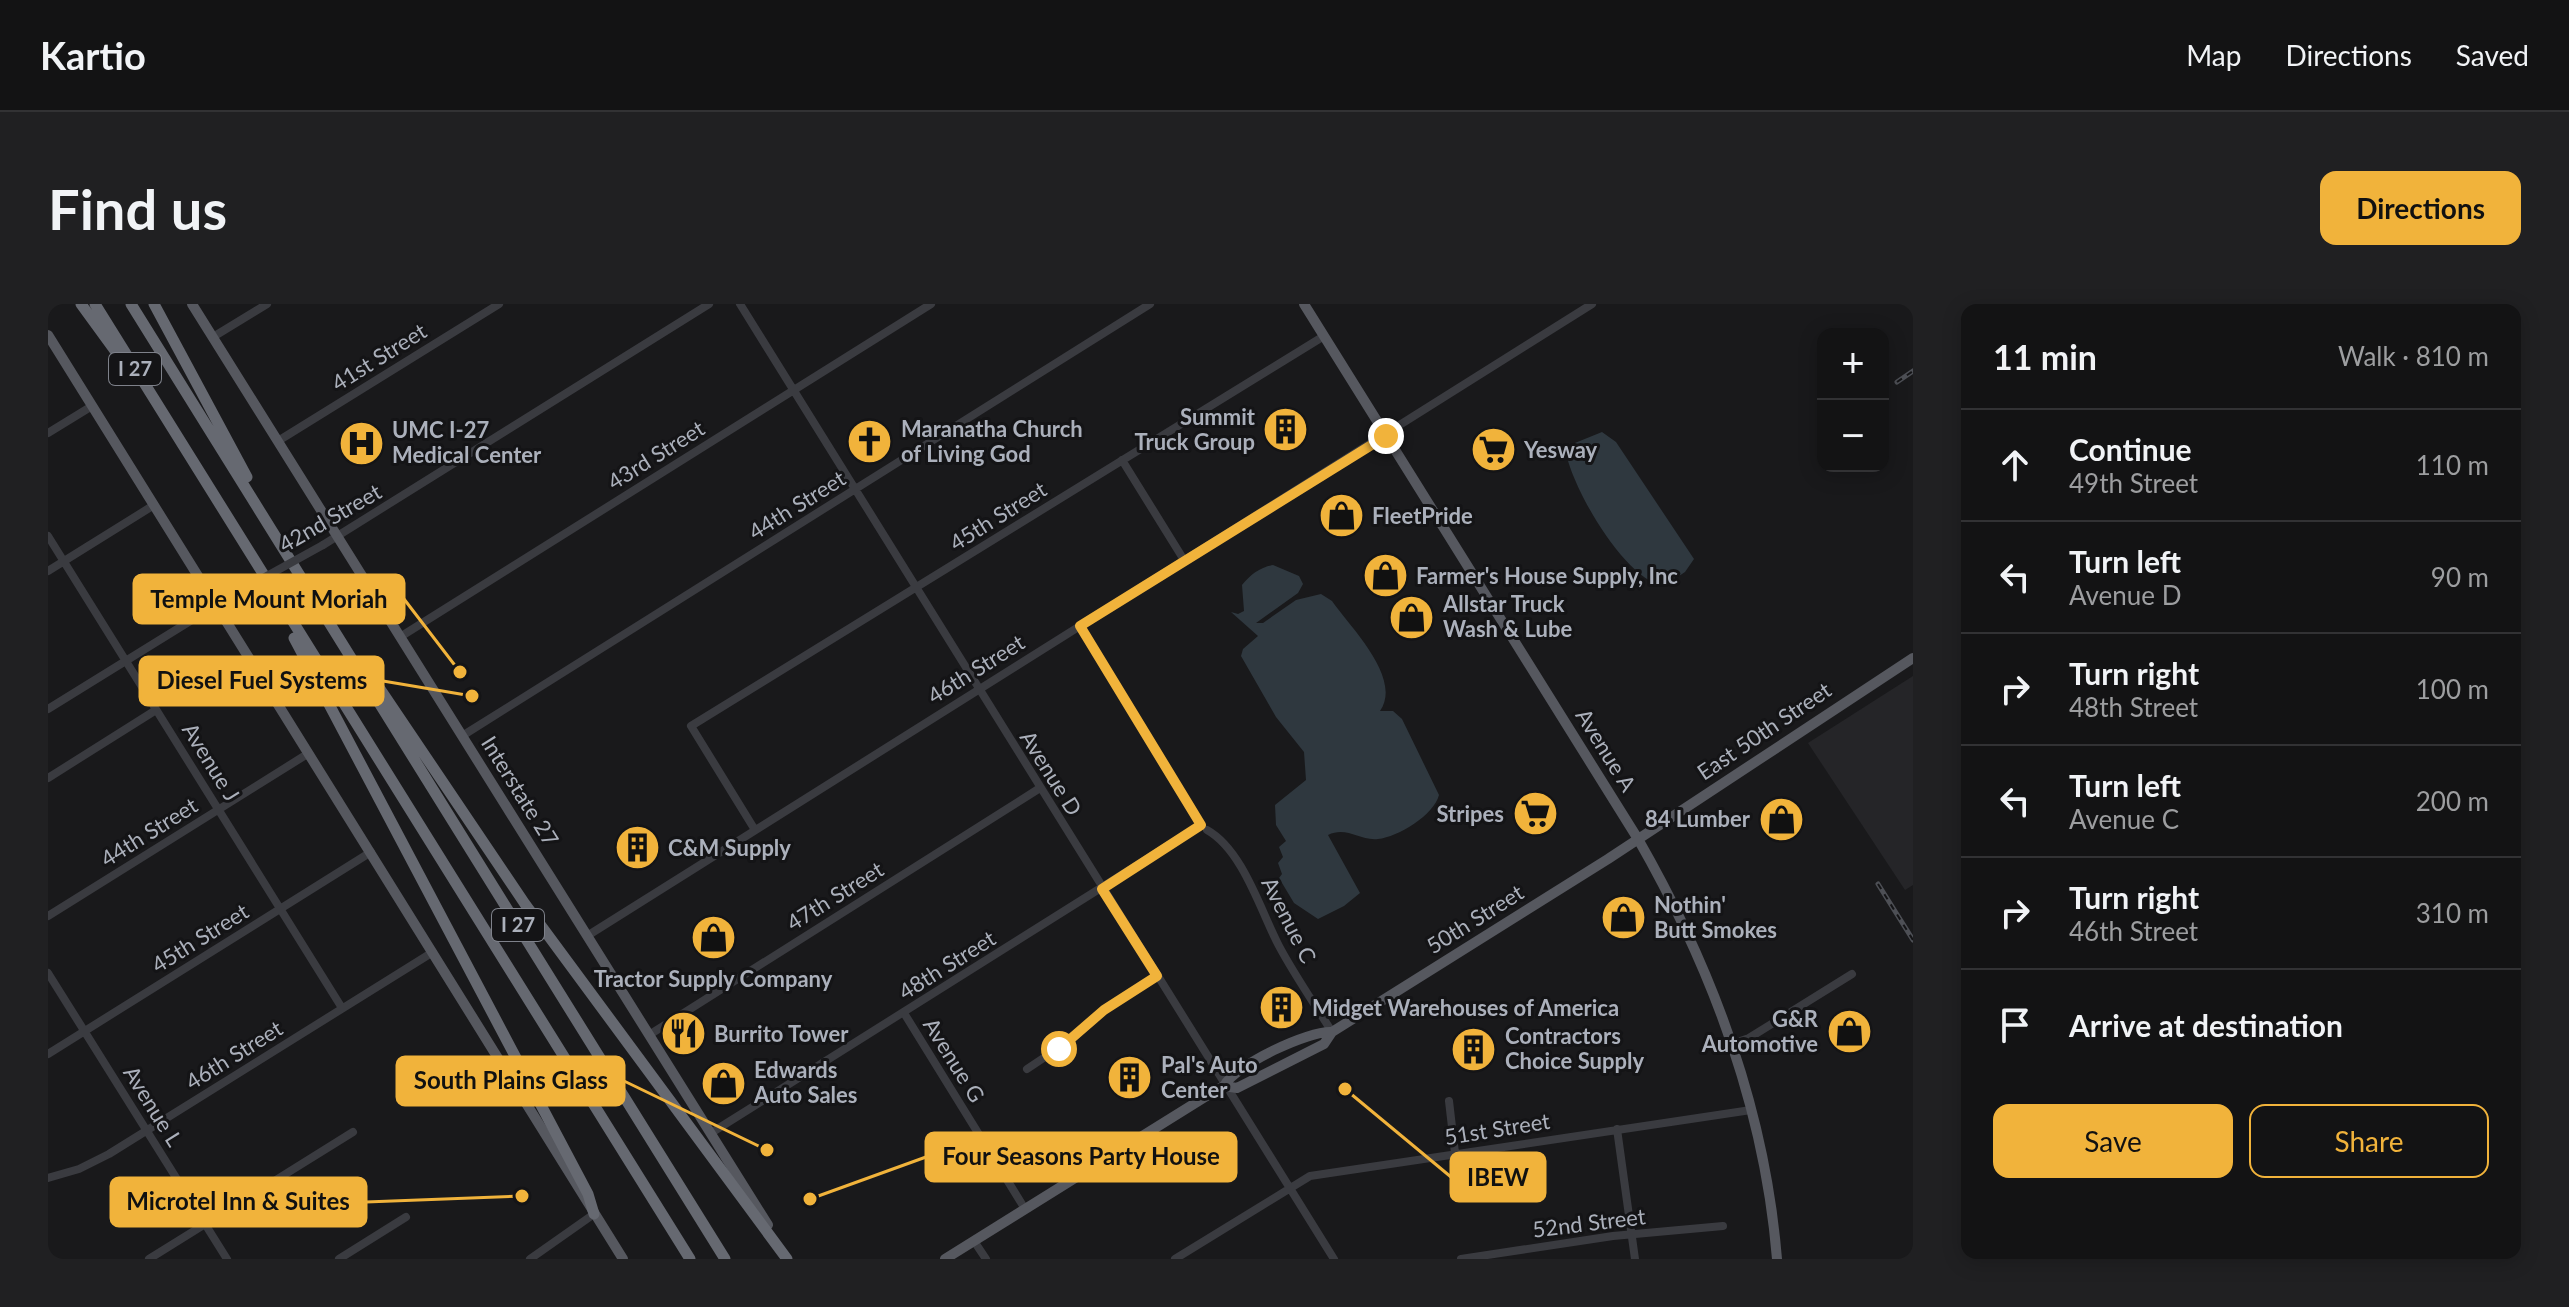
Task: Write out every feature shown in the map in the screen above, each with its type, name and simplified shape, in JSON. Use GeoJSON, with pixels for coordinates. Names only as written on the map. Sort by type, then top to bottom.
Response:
{"type":"FeatureCollection","features":[{"type":"Feature","properties":{"kind":"highway"},"geometry":{"type":"LineString","coordinates":[[81,304],[176,434]]}},
{"type":"Feature","properties":{"kind":"highway","name":"I 27"},"geometry":{"type":"LineString","coordinates":[[95,304],[281,608],[690,1259]]}},
{"type":"Feature","properties":{"kind":"highway","name":"I 27"},"geometry":{"type":"LineString","coordinates":[[131,304],[725,1259]]}},
{"type":"Feature","properties":{"kind":"highway"},"geometry":{"type":"LineString","coordinates":[[154,304],[284,548]]}},
{"type":"Feature","properties":{"kind":"highway"},"geometry":{"type":"LineString","coordinates":[[311,592],[525,904],[788,1259]]}},
{"type":"Feature","properties":{"kind":"highway"},"geometry":{"type":"LineString","coordinates":[[281,608],[302,656],[588,1194],[594,1214]]}},
{"type":"Feature","properties":{"kind":"main road","name":"Interstate 27"},"geometry":{"type":"LineString","coordinates":[[192,304],[788,1259]]}},
{"type":"Feature","properties":{"kind":"main road","name":"Avenue A"},"geometry":{"type":"LineString","coordinates":[[1304,304],[1638,839],[1691,942],[1732,1044],[1751,1110],[1777,1259]]}},
{"type":"Feature","properties":{"kind":"main road"},"geometry":{"type":"LineString","coordinates":[[48,335],[623,1259]]}},
{"type":"Feature","properties":{"kind":"main road","name":"East 50th Street"},"geometry":{"type":"LineString","coordinates":[[1638,839],[1913,658]]}},
{"type":"Feature","properties":{"kind":"main road","name":"50th Street"},"geometry":{"type":"LineString","coordinates":[[1224,1086],[1237,1088],[1324,1044],[1332,1032],[1638,839]]}},
{"type":"Feature","properties":{"kind":"main road","name":"50th Street"},"geometry":{"type":"LineString","coordinates":[[945,1259],[1224,1086],[1230,1075],[1318,1031],[1332,1032]]}},
{"type":"Feature","properties":{"kind":"street"},"geometry":{"type":"LineString","coordinates":[[213,337],[267,304]]}},
{"type":"Feature","properties":{"kind":"street","name":"41st Street"},"geometry":{"type":"LineString","coordinates":[[278,441],[499,304]]}},
{"type":"Feature","properties":{"kind":"street","name":"42nd Street"},"geometry":{"type":"LineString","coordinates":[[48,709],[216,604],[323,545],[709,304]]}},
{"type":"Feature","properties":{"kind":"street","name":"Avenue D"},"geometry":{"type":"LineString","coordinates":[[740,304],[977,690],[1334,1259]]}},
{"type":"Feature","properties":{"kind":"street","name":"43rd Street"},"geometry":{"type":"LineString","coordinates":[[400,637],[931,304]]}},
{"type":"Feature","properties":{"kind":"street","name":"44th Street"},"geometry":{"type":"LineString","coordinates":[[462,736],[1150,304]]}},
{"type":"Feature","properties":{"kind":"street","name":"46th Street"},"geometry":{"type":"LineString","coordinates":[[587,936],[1592,304]]}},
{"type":"Feature","properties":{"kind":"street","name":"45th Street"},"geometry":{"type":"LineString","coordinates":[[755,830],[691,726],[1324,336]]}},
{"type":"Feature","properties":{"kind":"street"},"geometry":{"type":"LineString","coordinates":[[48,433],[92,406]]}},
{"type":"Feature","properties":{"kind":"street"},"geometry":{"type":"LineString","coordinates":[[1122,460],[1184,560]]}},
{"type":"Feature","properties":{"kind":"street"},"geometry":{"type":"LineString","coordinates":[[48,571],[154,505]]}},
{"type":"Feature","properties":{"kind":"street","name":"Avenue J"},"geometry":{"type":"LineString","coordinates":[[48,536],[342,1008]]}},
{"type":"Feature","properties":{"kind":"street","name":"Avenue C"},"geometry":{"type":"LineString","coordinates":[[1080,626],[1204,828],[1218,838],[1249,881],[1277,942],[1332,1032]]}},
{"type":"Feature","properties":{"kind":"street"},"geometry":{"type":"LineString","coordinates":[[48,778],[156,710]]}},
{"type":"Feature","properties":{"kind":"street","name":"44th Street"},"geometry":{"type":"LineString","coordinates":[[48,916],[309,753]]}},
{"type":"Feature","properties":{"kind":"street","name":"47th Street"},"geometry":{"type":"LineString","coordinates":[[649,1035],[1040,788]]}},
{"type":"Feature","properties":{"kind":"street","name":"48th Street"},"geometry":{"type":"LineString","coordinates":[[711,1133],[1204,828]]}},
{"type":"Feature","properties":{"kind":"street","name":"45th Street"},"geometry":{"type":"LineString","coordinates":[[48,1054],[371,852]]}},
{"type":"Feature","properties":{"kind":"street","name":"46th Street"},"geometry":{"type":"LineString","coordinates":[[48,1178],[95,1162],[433,952]]}},
{"type":"Feature","properties":{"kind":"street","name":"Avenue L"},"geometry":{"type":"LineString","coordinates":[[48,973],[227,1259]]}},
{"type":"Feature","properties":{"kind":"street"},"geometry":{"type":"LineString","coordinates":[[1732,1044],[1749,1038],[1852,974]]}},
{"type":"Feature","properties":{"kind":"street"},"geometry":{"type":"LineString","coordinates":[[1027,1069],[1059,1049],[1104,1010],[1157,976]]}},
{"type":"Feature","properties":{"kind":"street","name":"Avenue G"},"geometry":{"type":"LineString","coordinates":[[904,1013],[1025,1209]]}},
{"type":"Feature","properties":{"kind":"street"},"geometry":{"type":"LineString","coordinates":[[1449,1101],[1455,1153]]}},
{"type":"Feature","properties":{"kind":"street","name":"51st Street"},"geometry":{"type":"LineString","coordinates":[[1175,1259],[1310,1176],[1751,1110]]}},
{"type":"Feature","properties":{"kind":"street"},"geometry":{"type":"LineString","coordinates":[[1617,1129],[1635,1259]]}},
{"type":"Feature","properties":{"kind":"street"},"geometry":{"type":"LineString","coordinates":[[149,1259],[353,1132]]}},
{"type":"Feature","properties":{"kind":"street"},"geometry":{"type":"LineString","coordinates":[[530,1259],[594,1214]]}},
{"type":"Feature","properties":{"kind":"street"},"geometry":{"type":"LineString","coordinates":[[339,1259],[406,1217]]}},
{"type":"Feature","properties":{"kind":"street","name":"52nd Street"},"geometry":{"type":"LineString","coordinates":[[1461,1259],[1632,1235],[1723,1226]]}},
{"type":"Feature","properties":{"kind":"street"},"geometry":{"type":"LineString","coordinates":[[974,1241],[986,1259]]}},
{"type":"Feature","properties":{"kind":"shaded area"},"geometry":{"type":"Polygon","coordinates":[[[1602,432],[1616,442],[1694,559],[1685,572],[1664,586],[1649,580],[1617,550],[1577,484],[1565,447],[1602,432]]]}},
{"type":"Feature","properties":{"kind":"shaded area"},"geometry":{"type":"Polygon","coordinates":[[[1273,565],[1299,576],[1303,584],[1298,593],[1256,623],[1263,623],[1296,600],[1321,594],[1332,601],[1380,669],[1385,698],[1380,711],[1393,711],[1402,719],[1439,795],[1423,817],[1395,834],[1378,839],[1341,832],[1328,835],[1360,893],[1344,906],[1318,919],[1294,903],[1279,878],[1282,874],[1278,863],[1283,857],[1279,847],[1286,841],[1276,825],[1275,805],[1306,780],[1304,752],[1276,717],[1241,656],[1243,649],[1258,636],[1231,612],[1238,614],[1244,611],[1242,585],[1245,581],[1273,565]]]}},
{"type":"Feature","properties":{"kind":"shaded area"},"geometry":{"type":"Polygon","coordinates":[[[1913,676],[1913,885],[1905,890],[1808,743],[1913,676]]]}},
{"type":"Feature","properties":{"kind":"railway"},"geometry":{"type":"LineString","coordinates":[[1897,382],[1913,371]]}},
{"type":"Feature","properties":{"kind":"railway"},"geometry":{"type":"LineString","coordinates":[[1878,884],[1913,940]]}},
{"type":"Feature","properties":{"kind":"place","name":"Summit Truck Group"},"geometry":{"type":"Point","coordinates":[1286,430]}},
{"type":"Feature","properties":{"kind":"place","name":"Maranatha Church of Living God"},"geometry":{"type":"Point","coordinates":[870,442]}},
{"type":"Feature","properties":{"kind":"place","name":"UMC I-27 Medical Center"},"geometry":{"type":"Point","coordinates":[361,443]}},
{"type":"Feature","properties":{"kind":"place","name":"Yesway"},"geometry":{"type":"Point","coordinates":[1493,450]}},
{"type":"Feature","properties":{"kind":"place","name":"FleetPride"},"geometry":{"type":"Point","coordinates":[1341,516]}},
{"type":"Feature","properties":{"kind":"place","name":"Farmer's House Supply, Inc"},"geometry":{"type":"Point","coordinates":[1385,576]}},
{"type":"Feature","properties":{"kind":"place","name":"Allstar Truck Wash & Lube"},"geometry":{"type":"Point","coordinates":[1412,617]}},
{"type":"Feature","properties":{"kind":"place","name":"Temple Mount Moriah"},"geometry":{"type":"Point","coordinates":[460,672]}},
{"type":"Feature","properties":{"kind":"place","name":"Diesel Fuel Systems"},"geometry":{"type":"Point","coordinates":[472,696]}},
{"type":"Feature","properties":{"kind":"place","name":"Stripes"},"geometry":{"type":"Point","coordinates":[1535,814]}},
{"type":"Feature","properties":{"kind":"place","name":"84 Lumber"},"geometry":{"type":"Point","coordinates":[1781,819]}},
{"type":"Feature","properties":{"kind":"place","name":"C&M Supply"},"geometry":{"type":"Point","coordinates":[637,848]}},
{"type":"Feature","properties":{"kind":"place","name":"Nothin' Butt Smokes"},"geometry":{"type":"Point","coordinates":[1623,918]}},
{"type":"Feature","properties":{"kind":"place","name":"Tractor Supply Company"},"geometry":{"type":"Point","coordinates":[713,938]}},
{"type":"Feature","properties":{"kind":"place","name":"Midget Warehouses of America"},"geometry":{"type":"Point","coordinates":[1281,1008]}},
{"type":"Feature","properties":{"kind":"place","name":"G&R Automotive"},"geometry":{"type":"Point","coordinates":[1849,1032]}},
{"type":"Feature","properties":{"kind":"place","name":"Burrito Tower"},"geometry":{"type":"Point","coordinates":[683,1034]}},
{"type":"Feature","properties":{"kind":"place","name":"Contractors Choice Supply"},"geometry":{"type":"Point","coordinates":[1474,1049]}},
{"type":"Feature","properties":{"kind":"place","name":"Pal's Auto Center"},"geometry":{"type":"Point","coordinates":[1130,1078]}},
{"type":"Feature","properties":{"kind":"place","name":"Edwards Auto Sales"},"geometry":{"type":"Point","coordinates":[723,1083]}},
{"type":"Feature","properties":{"kind":"place","name":"IBEW"},"geometry":{"type":"Point","coordinates":[1345,1089]}},
{"type":"Feature","properties":{"kind":"place","name":"South Plains Glass"},"geometry":{"type":"Point","coordinates":[767,1150]}},
{"type":"Feature","properties":{"kind":"place","name":"Microtel Inn & Suites"},"geometry":{"type":"Point","coordinates":[522,1196]}},
{"type":"Feature","properties":{"kind":"place","name":"Four Seasons Party House"},"geometry":{"type":"Point","coordinates":[810,1199]}},
{"type":"Feature","properties":{"kind":"route"},"geometry":{"type":"LineString","coordinates":[[1059,1049],[1104,1010],[1157,976],[1102,889],[1201,825],[1080,626],[1386,436]]}}]}
